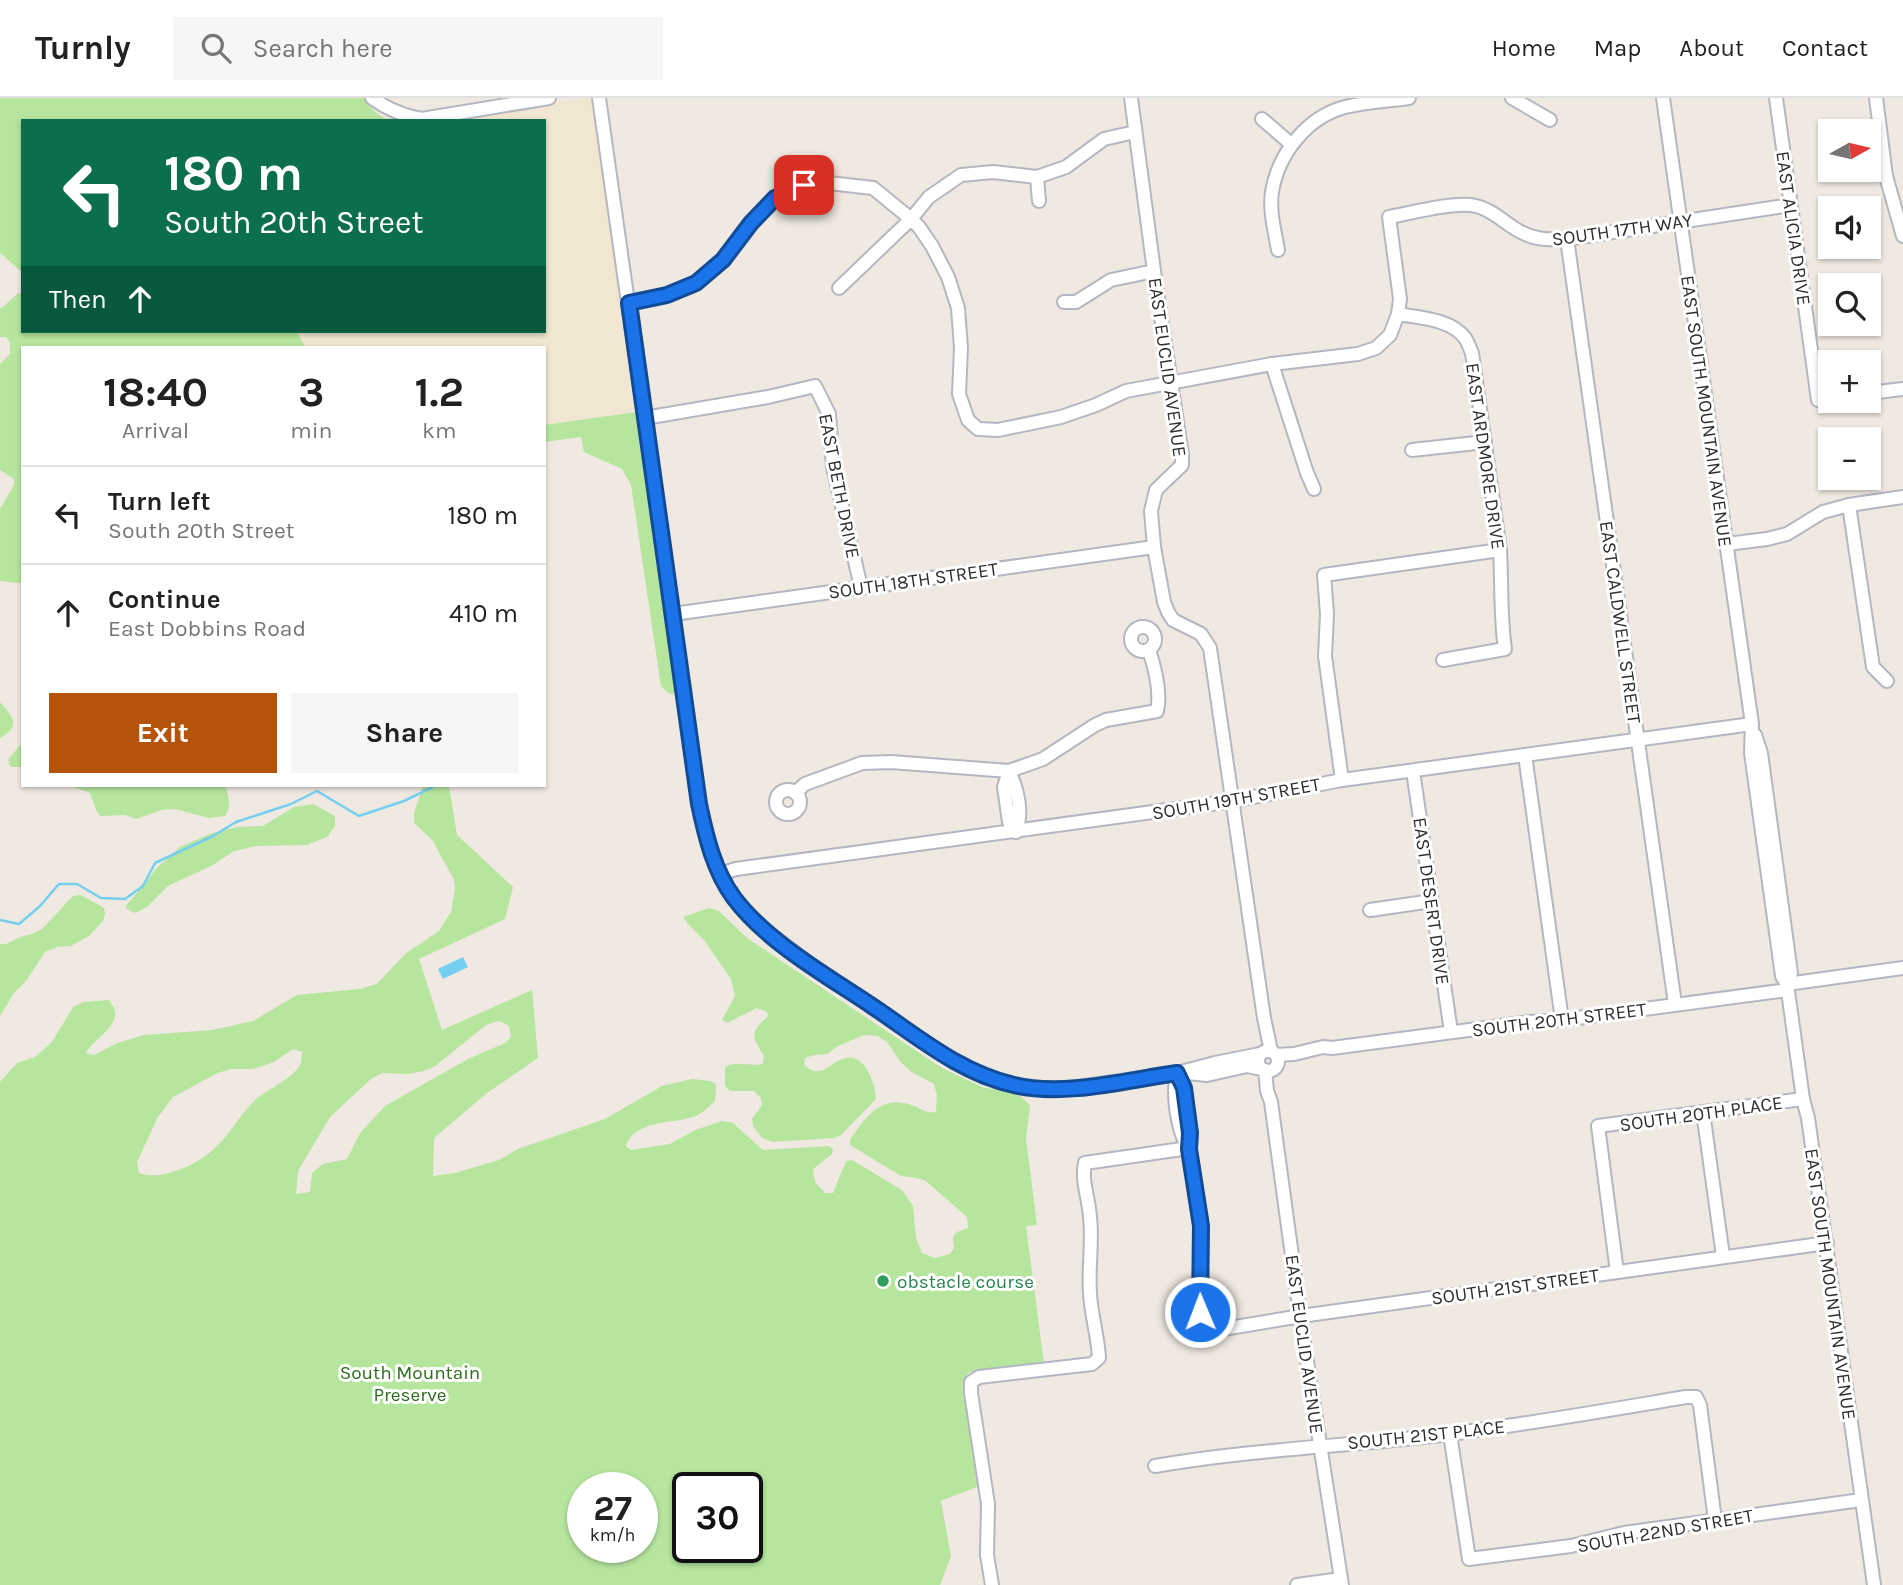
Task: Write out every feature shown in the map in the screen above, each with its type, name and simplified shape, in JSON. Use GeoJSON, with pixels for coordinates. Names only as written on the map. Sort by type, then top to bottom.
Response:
{"type":"FeatureCollection","features":[{"type":"Feature","properties":{"kind":"street"},"geometry":{"type":"LineString","coordinates":[[372,98],[409,117],[422,119],[549,98]]}},
{"type":"Feature","properties":{"kind":"street","name":"SOUTH 20TH STREET"},"geometry":{"type":"LineString","coordinates":[[599,98],[699,804],[711,853],[734,898],[758,925],[944,1055],[984,1077],[1022,1087],[1056,1089],[1177,1073],[1207,1074],[1268,1061],[1323,1054],[1332,1048],[1530,1021],[1562,1020],[1903,968]]}},
{"type":"Feature","properties":{"kind":"street","name":"EAST EUCLID AVENUE"},"geometry":{"type":"LineString","coordinates":[[1131,98],[1182,455],[1182,465],[1156,490],[1151,510],[1154,547],[1168,612],[1173,620],[1201,634],[1210,648],[1264,1018],[1268,1061],[1267,1091],[1271,1102],[1342,1582]]}},
{"type":"Feature","properties":{"kind":"street"},"geometry":{"type":"LineString","coordinates":[[1278,250],[1272,214],[1272,192],[1279,167],[1291,144],[1322,117],[1345,107],[1409,98]]}},
{"type":"Feature","properties":{"kind":"street"},"geometry":{"type":"LineString","coordinates":[[1512,98],[1550,120]]}},
{"type":"Feature","properties":{"kind":"street","name":"EAST SOUTH MOUNTAIN AVENUE"},"geometry":{"type":"LineString","coordinates":[[1663,98],[1752,724],[1760,753],[1791,973],[1787,987],[1874,1585]]}},
{"type":"Feature","properties":{"kind":"street","name":"EAST ALICIA DRIVE"},"geometry":{"type":"LineString","coordinates":[[1776,98],[1818,365]]}},
{"type":"Feature","properties":{"kind":"street"},"geometry":{"type":"LineString","coordinates":[[1876,98],[1886,176],[1903,236]]}},
{"type":"Feature","properties":{"kind":"street"},"geometry":{"type":"LineString","coordinates":[[1262,119],[1291,144]]}},
{"type":"Feature","properties":{"kind":"street"},"geometry":{"type":"LineString","coordinates":[[839,288],[911,219],[929,197],[961,175],[993,172],[1037,177],[1066,167],[1104,139],[1135,132]]}},
{"type":"Feature","properties":{"kind":"street"},"geometry":{"type":"LineString","coordinates":[[1037,177],[1039,201]]}},
{"type":"Feature","properties":{"kind":"street"},"geometry":{"type":"LineString","coordinates":[[629,303],[667,295],[696,283],[723,260],[751,223],[775,198],[804,185],[830,184],[873,188],[911,219],[932,246],[958,308],[961,348],[959,394],[968,420],[978,429],[998,430],[1061,416],[1096,405],[1126,391],[1171,382],[1272,364],[1358,354],[1376,348],[1390,335],[1398,314]]}},
{"type":"Feature","properties":{"kind":"street","name":"SOUTH 17TH WAY"},"geometry":{"type":"LineString","coordinates":[[1398,314],[1400,299],[1389,216],[1454,206],[1477,206],[1529,236],[1545,240],[1567,239],[1791,205]]}},
{"type":"Feature","properties":{"kind":"street","name":"EAST CALDWELL STREET"},"geometry":{"type":"LineString","coordinates":[[1567,239],[1675,1004]]}},
{"type":"Feature","properties":{"kind":"street"},"geometry":{"type":"LineString","coordinates":[[1064,302],[1076,302],[1111,280],[1154,271]]}},
{"type":"Feature","properties":{"kind":"street","name":"EAST ARDMORE DRIVE"},"geometry":{"type":"LineString","coordinates":[[1398,314],[1452,328],[1465,338],[1472,353],[1500,550],[1501,618],[1505,649],[1443,660]]}},
{"type":"Feature","properties":{"kind":"street"},"geometry":{"type":"LineString","coordinates":[[1272,364],[1314,489]]}},
{"type":"Feature","properties":{"kind":"street","name":"EAST BETH DRIVE"},"geometry":{"type":"LineString","coordinates":[[645,418],[768,397],[815,386],[829,414],[833,467],[861,587]]}},
{"type":"Feature","properties":{"kind":"street"},"geometry":{"type":"LineString","coordinates":[[1881,392],[1903,389]]}},
{"type":"Feature","properties":{"kind":"street"},"geometry":{"type":"LineString","coordinates":[[1412,450],[1485,442]]}},
{"type":"Feature","properties":{"kind":"street"},"geometry":{"type":"LineString","coordinates":[[1727,544],[1787,534],[1823,512],[1849,505],[1903,497]]}},
{"type":"Feature","properties":{"kind":"street"},"geometry":{"type":"LineString","coordinates":[[1849,505],[1873,667],[1887,681]]}},
{"type":"Feature","properties":{"kind":"street","name":"SOUTH 18TH STREET"},"geometry":{"type":"LineString","coordinates":[[673,614],[1154,547]]}},
{"type":"Feature","properties":{"kind":"street"},"geometry":{"type":"LineString","coordinates":[[1342,780],[1325,656],[1327,614],[1324,576],[1500,550]]}},
{"type":"Feature","properties":{"kind":"street"},"geometry":{"type":"LineString","coordinates":[[795,793],[805,784],[862,763],[891,762],[1009,771],[1043,759],[1095,724],[1157,711],[1159,702],[1149,650]]}},
{"type":"Feature","properties":{"kind":"street","name":"SOUTH 19TH STREET"},"geometry":{"type":"LineString","coordinates":[[720,874],[749,867],[1233,801],[1342,780],[1752,724]]}},
{"type":"Feature","properties":{"kind":"street"},"geometry":{"type":"LineString","coordinates":[[1525,755],[1562,1020]]}},
{"type":"Feature","properties":{"kind":"street"},"geometry":{"type":"LineString","coordinates":[[1009,771],[1004,787],[1021,819],[1016,832]]}},
{"type":"Feature","properties":{"kind":"street","name":"EAST DESERT DRIVE"},"geometry":{"type":"LineString","coordinates":[[1413,771],[1451,1032]]}},
{"type":"Feature","properties":{"kind":"street"},"geometry":{"type":"LineString","coordinates":[[1370,910],[1432,901]]}},
{"type":"Feature","properties":{"kind":"street"},"geometry":{"type":"LineString","coordinates":[[992,1585],[987,1555],[988,1503],[971,1382],[979,1377],[1093,1364],[1099,1358],[1090,1297],[1091,1241],[1083,1174],[1085,1163],[1189,1149],[1190,1133],[1184,1088],[1177,1073]]}},
{"type":"Feature","properties":{"kind":"street","name":"SOUTH 20TH PLACE"},"geometry":{"type":"LineString","coordinates":[[1617,1272],[1598,1126],[1803,1099]]}},
{"type":"Feature","properties":{"kind":"street"},"geometry":{"type":"LineString","coordinates":[[1703,1112],[1723,1256]]}},
{"type":"Feature","properties":{"kind":"street","name":"SOUTH 21ST STREET"},"geometry":{"type":"LineString","coordinates":[[1189,1149],[1201,1226],[1200,1304],[1205,1331],[1826,1243]]}},
{"type":"Feature","properties":{"kind":"street","name":"SOUTH 21ST PLACE"},"geometry":{"type":"LineString","coordinates":[[1155,1466],[1206,1457],[1450,1434],[1696,1397],[1700,1405],[1715,1520]]}},
{"type":"Feature","properties":{"kind":"street","name":"SOUTH 22ND STREET"},"geometry":{"type":"LineString","coordinates":[[1450,1434],[1469,1559],[1571,1546],[1624,1533],[1861,1500]]}},
{"type":"Feature","properties":{"kind":"street"},"geometry":{"type":"LineString","coordinates":[[1297,1585],[1342,1582]]}},
{"type":"Feature","properties":{"kind":"shaded area"},"geometry":{"type":"Polygon","coordinates":[[[593,98],[637,412],[546,425],[546,346],[305,346],[297,333],[546,333],[546,119],[436,119],[593,98]]]}},
{"type":"Feature","properties":{"kind":"green space"},"geometry":{"type":"Polygon","coordinates":[[[0,98],[364,98],[386,119],[21,119],[21,271],[0,253],[0,98]]]}},
{"type":"Feature","properties":{"kind":"green space"},"geometry":{"type":"Polygon","coordinates":[[[21,293],[21,333],[297,333],[305,346],[21,346],[21,582],[0,581],[0,509],[14,485],[14,479],[0,470],[0,364],[10,354],[10,343],[6,337],[0,337],[0,308],[21,293]]]}},
{"type":"Feature","properties":{"kind":"green space"},"geometry":{"type":"Polygon","coordinates":[[[637,412],[677,693],[669,694],[661,686],[631,485],[622,469],[584,452],[581,437],[546,442],[546,425],[637,412]]]}},
{"type":"Feature","properties":{"kind":"green space"},"geometry":{"type":"Polygon","coordinates":[[[0,702],[12,717],[13,725],[7,734],[0,738],[0,702]]]}},
{"type":"Feature","properties":{"kind":"green space"},"geometry":{"type":"Polygon","coordinates":[[[20,745],[21,767],[11,767],[8,760],[20,745]]]}},
{"type":"Feature","properties":{"kind":"green space"},"geometry":{"type":"Polygon","coordinates":[[[72,787],[225,787],[229,805],[225,816],[209,818],[175,809],[162,810],[136,819],[125,815],[100,816],[89,792],[72,787]]]}},
{"type":"Feature","properties":{"kind":"green space","name":"South Mountain Preserve"},"geometry":{"type":"Polygon","coordinates":[[[423,787],[449,787],[457,835],[513,887],[505,919],[419,959],[442,1030],[532,990],[538,1058],[487,1093],[434,1138],[433,1176],[455,1173],[499,1160],[518,1149],[605,1119],[662,1086],[692,1079],[711,1081],[716,1085],[715,1101],[702,1112],[638,1131],[626,1146],[631,1150],[670,1144],[695,1130],[722,1121],[733,1123],[763,1150],[829,1146],[833,1149],[832,1154],[813,1169],[815,1182],[825,1193],[833,1193],[846,1161],[852,1160],[902,1190],[913,1206],[916,1238],[922,1253],[935,1258],[950,1254],[954,1248],[953,1237],[957,1232],[968,1228],[967,1217],[926,1181],[901,1176],[850,1145],[850,1140],[862,1123],[884,1105],[903,1103],[927,1112],[936,1112],[937,1095],[934,1084],[910,1071],[887,1042],[877,1036],[864,1035],[827,1054],[805,1058],[804,1065],[818,1071],[848,1057],[855,1058],[866,1068],[873,1084],[876,1099],[841,1135],[834,1138],[772,1142],[762,1138],[753,1126],[752,1119],[762,1105],[761,1098],[754,1091],[730,1091],[725,1086],[725,1067],[734,1064],[763,1064],[764,1056],[754,1035],[758,1026],[768,1016],[767,1012],[757,1008],[727,1023],[722,1020],[735,996],[731,979],[704,940],[683,917],[709,908],[719,911],[747,938],[942,1068],[982,1087],[1018,1094],[1030,1105],[1026,1138],[1037,1225],[1026,1226],[1044,1364],[992,1371],[979,1369],[968,1373],[966,1377],[963,1392],[979,1486],[941,1501],[951,1556],[940,1585],[0,1585],[0,1082],[17,1063],[35,1057],[52,1042],[73,1007],[84,1002],[109,1000],[115,1011],[109,1028],[86,1053],[94,1055],[117,1043],[144,1035],[212,1030],[253,1021],[297,995],[359,989],[377,984],[405,954],[439,931],[451,912],[454,880],[433,841],[414,823],[414,813],[423,787]],[[499,1021],[486,1025],[434,1067],[408,1074],[383,1073],[372,1078],[330,1117],[298,1171],[296,1194],[310,1192],[312,1173],[323,1164],[347,1159],[360,1133],[385,1106],[468,1059],[505,1043],[511,1037],[509,1026],[499,1021]],[[293,1049],[274,1062],[253,1069],[231,1069],[218,1073],[173,1097],[158,1117],[137,1162],[139,1173],[170,1173],[201,1159],[222,1141],[255,1100],[298,1068],[302,1052],[293,1049]]]}},
{"type":"Feature","properties":{"kind":"green space"},"geometry":{"type":"Polygon","coordinates":[[[313,804],[335,816],[335,826],[327,837],[307,845],[257,846],[234,851],[213,865],[168,886],[147,907],[135,913],[127,909],[126,906],[157,868],[180,847],[212,833],[237,827],[263,826],[294,807],[313,804]]]}},
{"type":"Feature","properties":{"kind":"green space"},"geometry":{"type":"Polygon","coordinates":[[[81,895],[104,908],[103,921],[89,936],[71,946],[57,947],[45,952],[0,1016],[0,944],[42,929],[73,896],[81,895]]]}},
{"type":"Feature","properties":{"kind":"water"},"geometry":{"type":"Polygon","coordinates":[[[463,957],[468,967],[443,979],[438,969],[463,957]]]}},
{"type":"Feature","properties":{"kind":"waterway"},"geometry":{"type":"LineString","coordinates":[[0,920],[19,924],[40,906],[59,884],[77,884],[101,898],[125,899],[143,886],[155,863],[213,836],[236,822],[291,804],[317,791],[359,816],[404,801],[433,787]]}},
{"type":"Feature","properties":{"kind":"place","name":"obstacle course"},"geometry":{"type":"Point","coordinates":[883,1281]}},
{"type":"Feature","properties":{"kind":"route"},"geometry":{"type":"LineString","coordinates":[[804,185],[775,198],[751,223],[723,260],[696,283],[667,295],[629,303],[699,804],[711,853],[727,888],[758,925],[806,961],[973,1072],[1015,1086],[1056,1089],[1177,1073],[1184,1088],[1190,1133],[1189,1149],[1201,1226],[1200,1312]]}}]}
